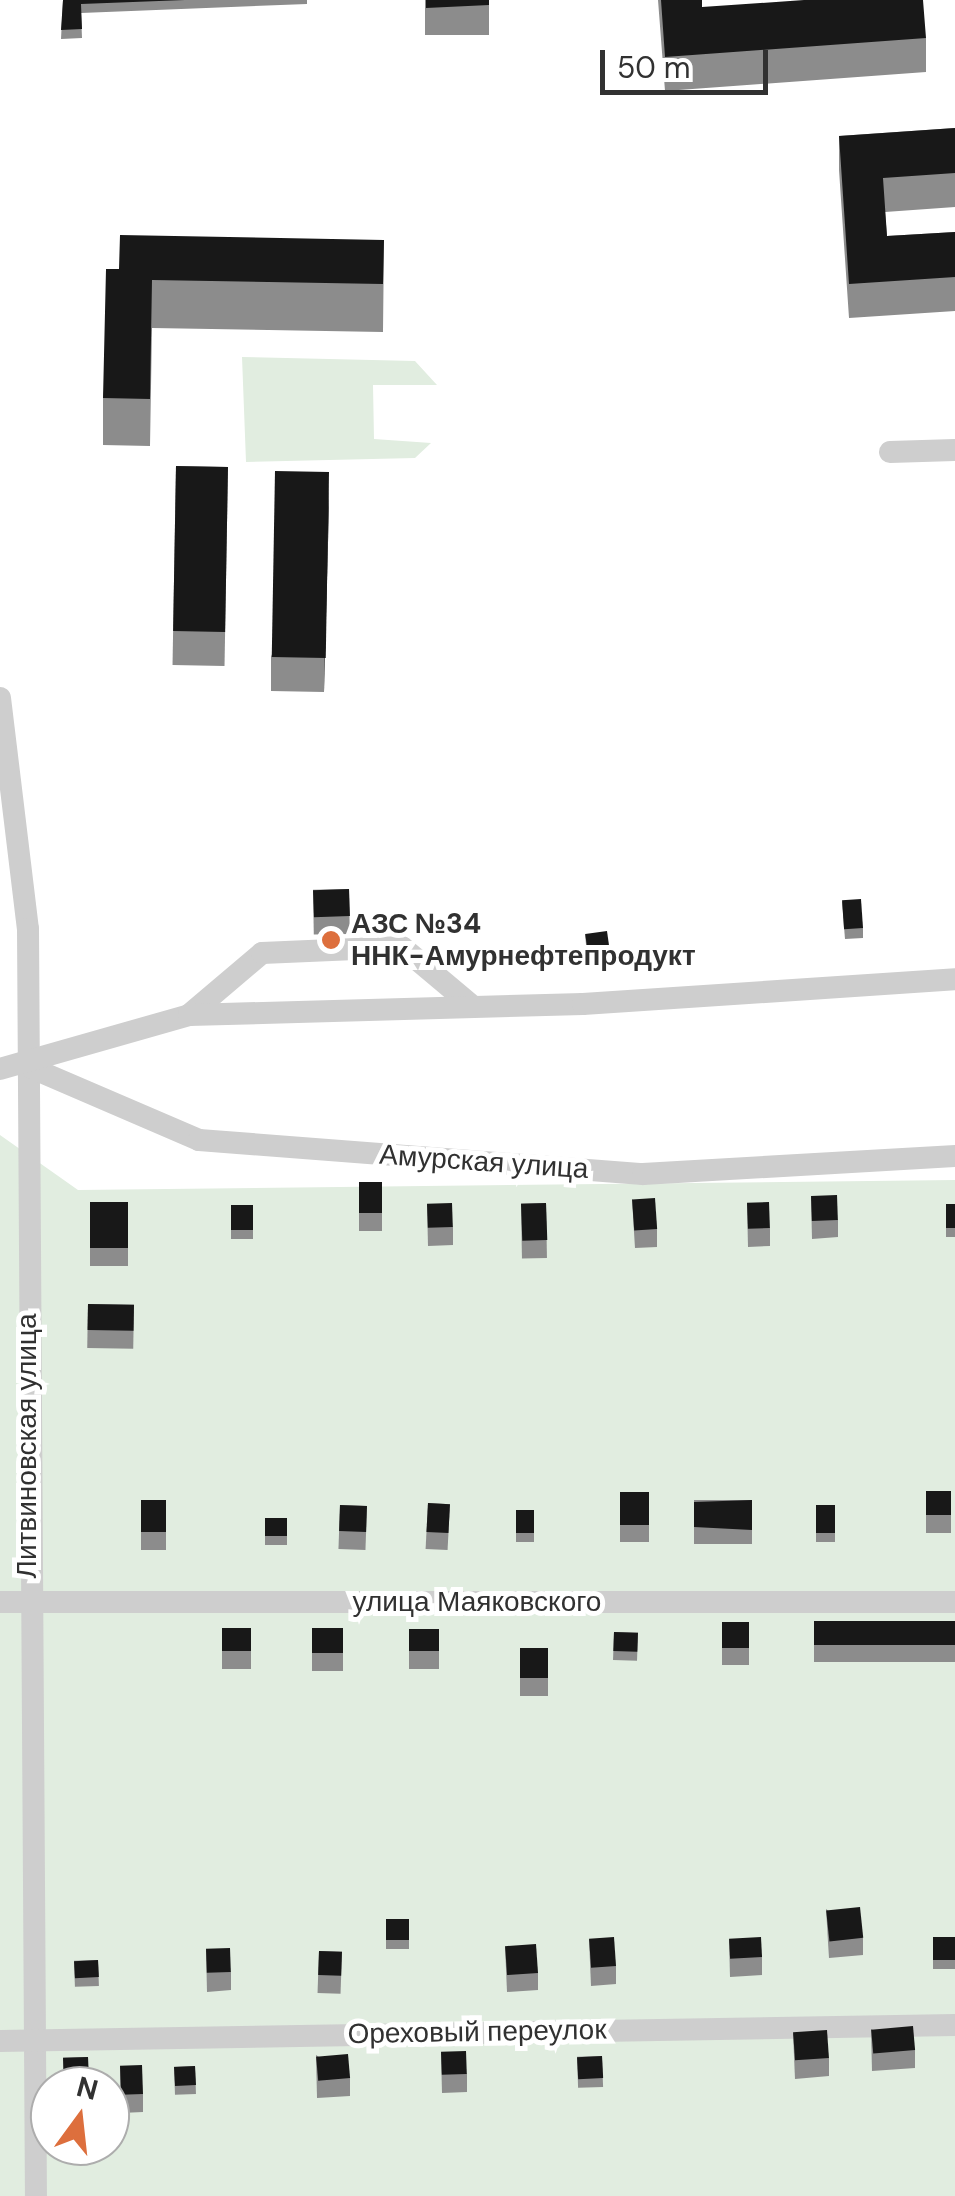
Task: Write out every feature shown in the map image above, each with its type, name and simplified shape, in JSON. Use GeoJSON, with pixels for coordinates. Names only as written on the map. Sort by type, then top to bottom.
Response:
{"type":"FeatureCollection","features":[{"type":"Feature","properties":{"kind":"street"},"geometry":{"type":"LineString","coordinates":[[890,452],[955,450]]}},
{"type":"Feature","properties":{"kind":"street","name":"Литвиновская улица"},"geometry":{"type":"LineString","coordinates":[[0,698],[28,929],[27,1602],[36,2196]]}},
{"type":"Feature","properties":{"kind":"street"},"geometry":{"type":"LineString","coordinates":[[189,1015],[262,954],[402,947],[470,1004]]}},
{"type":"Feature","properties":{"kind":"street","name":"Амурская улица"},"geometry":{"type":"LineString","coordinates":[[0,1069],[27,1066],[189,1015],[955,979]]}},
{"type":"Feature","properties":{"kind":"street","name":"Амурская улица"},"geometry":{"type":"LineString","coordinates":[[27,1066],[198,1140],[643,1174],[955,1156]]}},
{"type":"Feature","properties":{"kind":"street","name":"улица Маяковского"},"geometry":{"type":"LineString","coordinates":[[0,1602],[955,1602]]}},
{"type":"Feature","properties":{"kind":"street","name":"Ореховый переулок"},"geometry":{"type":"LineString","coordinates":[[0,2041],[955,2025]]}},
{"type":"Feature","properties":{"kind":"green space"},"geometry":{"type":"Polygon","coordinates":[[[242,357],[415,361],[437,385],[373,385],[374,439],[431,443],[415,458],[246,462],[242,357]]]}},
{"type":"Feature","properties":{"kind":"green space"},"geometry":{"type":"Polygon","coordinates":[[[0,1135],[78,1190],[955,1180],[955,2196],[0,2196],[0,1135]]]}},
{"type":"Feature","properties":{"kind":"building"},"geometry":{"type":"Polygon","coordinates":[[[63,0],[185,0],[81,4],[82,29],[61,30],[63,0]]]}},
{"type":"Feature","properties":{"kind":"building"},"geometry":{"type":"Polygon","coordinates":[[[426,0],[489,0],[489,5],[426,8],[426,0]]]}},
{"type":"Feature","properties":{"kind":"building"},"geometry":{"type":"Polygon","coordinates":[[[661,0],[702,0],[702,7],[804,0],[923,0],[926,38],[665,57],[661,0]]]}},
{"type":"Feature","properties":{"kind":"building"},"geometry":{"type":"Polygon","coordinates":[[[955,128],[955,173],[883,178],[887,236],[955,232],[955,277],[849,284],[839,136],[955,128]]]}},
{"type":"Feature","properties":{"kind":"building"},"geometry":{"type":"Polygon","coordinates":[[[120,235],[384,240],[383,284],[152,280],[150,399],[103,398],[106,269],[119,269],[120,235]]]}},
{"type":"Feature","properties":{"kind":"building"},"geometry":{"type":"Polygon","coordinates":[[[176,466],[228,467],[225,632],[173,631],[176,466]]]}},
{"type":"Feature","properties":{"kind":"building"},"geometry":{"type":"Polygon","coordinates":[[[275,471],[329,472],[326,658],[272,657],[275,471]]]}},
{"type":"Feature","properties":{"kind":"building"},"geometry":{"type":"Polygon","coordinates":[[[349,889],[350,916],[314,917],[313,890],[349,889]]]}},
{"type":"Feature","properties":{"kind":"building"},"geometry":{"type":"Polygon","coordinates":[[[861,899],[863,928],[844,929],[842,900],[861,899]]]}},
{"type":"Feature","properties":{"kind":"building"},"geometry":{"type":"Polygon","coordinates":[[[607,931],[610,953],[588,956],[585,934],[607,931]]]}},
{"type":"Feature","properties":{"kind":"building"},"geometry":{"type":"Polygon","coordinates":[[[359,1182],[382,1182],[382,1213],[359,1213],[359,1182]]]}},
{"type":"Feature","properties":{"kind":"building"},"geometry":{"type":"Polygon","coordinates":[[[837,1195],[838,1220],[812,1221],[811,1196],[837,1195]]]}},
{"type":"Feature","properties":{"kind":"building"},"geometry":{"type":"Polygon","coordinates":[[[655,1198],[657,1229],[634,1231],[632,1200],[655,1198]]]}},
{"type":"Feature","properties":{"kind":"building"},"geometry":{"type":"Polygon","coordinates":[[[90,1202],[128,1202],[128,1248],[90,1248],[90,1202]]]}},
{"type":"Feature","properties":{"kind":"building"},"geometry":{"type":"Polygon","coordinates":[[[769,1202],[770,1228],[748,1229],[747,1203],[769,1202]]]}},
{"type":"Feature","properties":{"kind":"building"},"geometry":{"type":"Polygon","coordinates":[[[452,1203],[453,1227],[428,1228],[427,1204],[452,1203]]]}},
{"type":"Feature","properties":{"kind":"building"},"geometry":{"type":"Polygon","coordinates":[[[546,1203],[547,1240],[522,1241],[521,1204],[546,1203]]]}},
{"type":"Feature","properties":{"kind":"building"},"geometry":{"type":"Polygon","coordinates":[[[946,1204],[955,1204],[955,1228],[946,1228],[946,1204]]]}},
{"type":"Feature","properties":{"kind":"building"},"geometry":{"type":"Polygon","coordinates":[[[231,1205],[253,1205],[253,1230],[231,1230],[231,1205]]]}},
{"type":"Feature","properties":{"kind":"building"},"geometry":{"type":"Polygon","coordinates":[[[88,1304],[134,1305],[134,1331],[88,1330],[88,1304]]]}},
{"type":"Feature","properties":{"kind":"building"},"geometry":{"type":"Polygon","coordinates":[[[926,1491],[951,1491],[951,1515],[926,1515],[926,1491]]]}},
{"type":"Feature","properties":{"kind":"building"},"geometry":{"type":"Polygon","coordinates":[[[620,1492],[649,1492],[649,1525],[620,1525],[620,1492]]]}},
{"type":"Feature","properties":{"kind":"building"},"geometry":{"type":"Polygon","coordinates":[[[141,1500],[166,1500],[166,1532],[141,1532],[141,1500]]]}},
{"type":"Feature","properties":{"kind":"building"},"geometry":{"type":"Polygon","coordinates":[[[752,1500],[752,1530],[694,1527],[694,1502],[752,1500]]]}},
{"type":"Feature","properties":{"kind":"building"},"geometry":{"type":"Polygon","coordinates":[[[428,1503],[450,1504],[448,1533],[426,1532],[428,1503]]]}},
{"type":"Feature","properties":{"kind":"building"},"geometry":{"type":"Polygon","coordinates":[[[340,1505],[367,1506],[366,1532],[339,1531],[340,1505]]]}},
{"type":"Feature","properties":{"kind":"building"},"geometry":{"type":"Polygon","coordinates":[[[816,1505],[835,1505],[835,1533],[816,1533],[816,1505]]]}},
{"type":"Feature","properties":{"kind":"building"},"geometry":{"type":"Polygon","coordinates":[[[516,1510],[534,1510],[534,1533],[516,1533],[516,1510]]]}},
{"type":"Feature","properties":{"kind":"building"},"geometry":{"type":"Polygon","coordinates":[[[265,1518],[287,1518],[287,1536],[265,1536],[265,1518]]]}},
{"type":"Feature","properties":{"kind":"building"},"geometry":{"type":"Polygon","coordinates":[[[814,1621],[955,1621],[955,1645],[814,1645],[814,1621]]]}},
{"type":"Feature","properties":{"kind":"building"},"geometry":{"type":"Polygon","coordinates":[[[722,1622],[749,1622],[749,1648],[722,1648],[722,1622]]]}},
{"type":"Feature","properties":{"kind":"building"},"geometry":{"type":"Polygon","coordinates":[[[222,1628],[251,1628],[251,1651],[222,1651],[222,1628]]]}},
{"type":"Feature","properties":{"kind":"building"},"geometry":{"type":"Polygon","coordinates":[[[312,1628],[343,1628],[343,1653],[312,1653],[312,1628]]]}},
{"type":"Feature","properties":{"kind":"building"},"geometry":{"type":"Polygon","coordinates":[[[409,1629],[439,1629],[439,1651],[409,1651],[409,1629]]]}},
{"type":"Feature","properties":{"kind":"building"},"geometry":{"type":"Polygon","coordinates":[[[614,1632],[638,1633],[637,1652],[613,1651],[614,1632]]]}},
{"type":"Feature","properties":{"kind":"building"},"geometry":{"type":"Polygon","coordinates":[[[520,1648],[548,1648],[548,1678],[520,1678],[520,1648]]]}},
{"type":"Feature","properties":{"kind":"building"},"geometry":{"type":"Polygon","coordinates":[[[860,1907],[863,1938],[829,1941],[826,1911],[860,1907]]]}},
{"type":"Feature","properties":{"kind":"building"},"geometry":{"type":"Polygon","coordinates":[[[386,1919],[409,1919],[409,1940],[386,1940],[386,1919]]]}},
{"type":"Feature","properties":{"kind":"building"},"geometry":{"type":"Polygon","coordinates":[[[614,1937],[616,1966],[591,1968],[589,1939],[614,1937]]]}},
{"type":"Feature","properties":{"kind":"building"},"geometry":{"type":"Polygon","coordinates":[[[761,1937],[762,1957],[730,1959],[729,1939],[761,1937]]]}},
{"type":"Feature","properties":{"kind":"building"},"geometry":{"type":"Polygon","coordinates":[[[933,1937],[955,1937],[955,1960],[933,1960],[933,1937]]]}},
{"type":"Feature","properties":{"kind":"building"},"geometry":{"type":"Polygon","coordinates":[[[536,1944],[538,1973],[507,1975],[505,1946],[536,1944]]]}},
{"type":"Feature","properties":{"kind":"building"},"geometry":{"type":"Polygon","coordinates":[[[230,1948],[231,1972],[207,1973],[206,1949],[230,1948]]]}},
{"type":"Feature","properties":{"kind":"building"},"geometry":{"type":"Polygon","coordinates":[[[319,1951],[342,1952],[341,1976],[318,1975],[319,1951]]]}},
{"type":"Feature","properties":{"kind":"building"},"geometry":{"type":"Polygon","coordinates":[[[98,1960],[99,1977],[75,1978],[74,1961],[98,1960]]]}},
{"type":"Feature","properties":{"kind":"building"},"geometry":{"type":"Polygon","coordinates":[[[913,2026],[915,2050],[873,2054],[871,2030],[913,2026]]]}},
{"type":"Feature","properties":{"kind":"building"},"geometry":{"type":"Polygon","coordinates":[[[827,2030],[829,2058],[795,2060],[793,2032],[827,2030]]]}},
{"type":"Feature","properties":{"kind":"building"},"geometry":{"type":"Polygon","coordinates":[[[466,2051],[467,2074],[442,2075],[441,2052],[466,2051]]]}},
{"type":"Feature","properties":{"kind":"building"},"geometry":{"type":"Polygon","coordinates":[[[348,2054],[350,2078],[318,2081],[316,2057],[348,2054]]]}},
{"type":"Feature","properties":{"kind":"building"},"geometry":{"type":"Polygon","coordinates":[[[602,2056],[603,2078],[578,2079],[577,2057],[602,2056]]]}},
{"type":"Feature","properties":{"kind":"building"},"geometry":{"type":"Polygon","coordinates":[[[88,2057],[88,2066],[63,2066],[63,2058],[88,2057]]]}},
{"type":"Feature","properties":{"kind":"building"},"geometry":{"type":"Polygon","coordinates":[[[142,2065],[143,2094],[130,2094],[130,2066],[120,2066],[142,2065]]]}},
{"type":"Feature","properties":{"kind":"building"},"geometry":{"type":"Polygon","coordinates":[[[195,2066],[196,2085],[175,2086],[174,2067],[195,2066]]]}},
{"type":"Feature","properties":{"kind":"place","name":"АЗС №34 ННК-Амурнефтепродукт"},"geometry":{"type":"Point","coordinates":[331,940]}}]}
